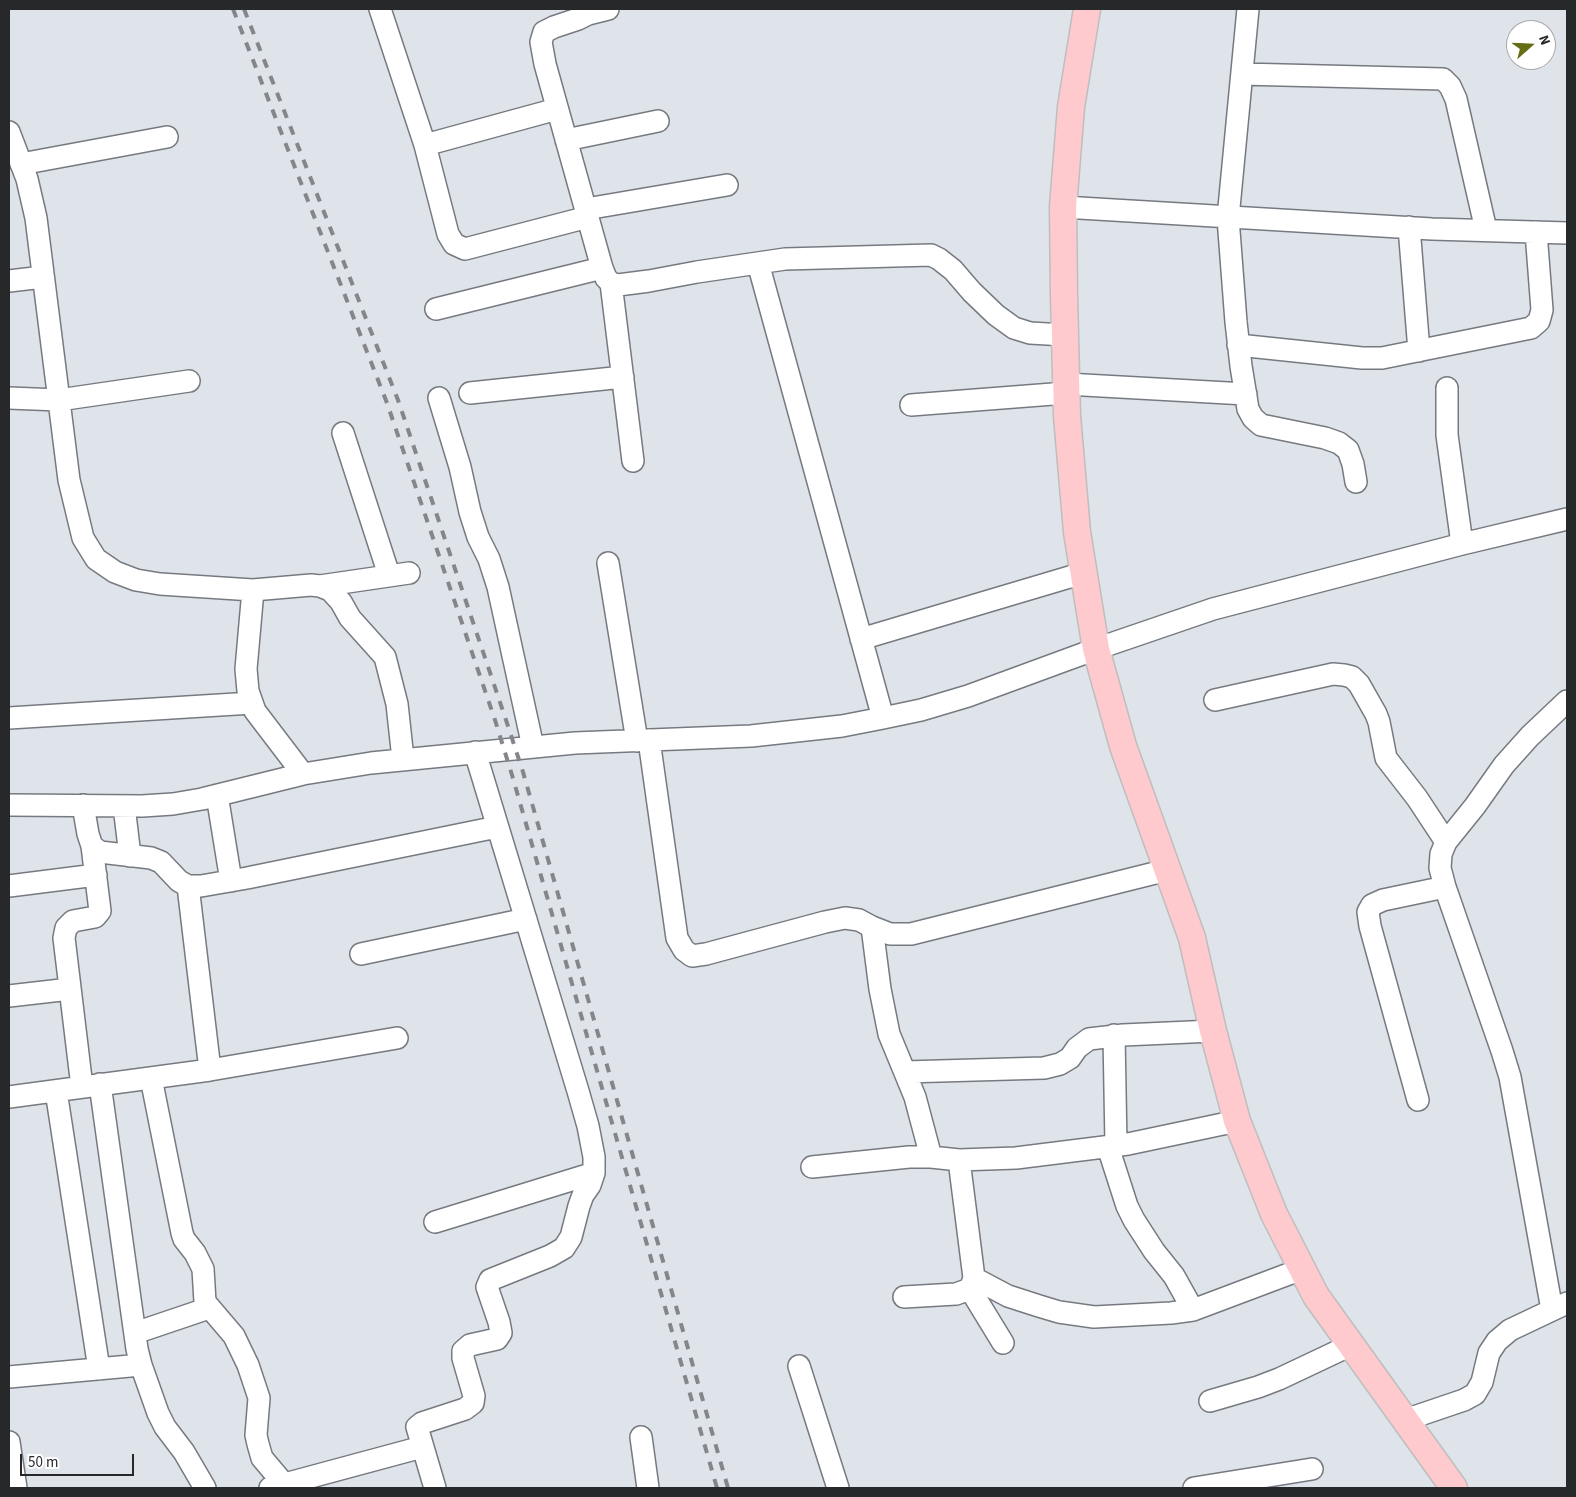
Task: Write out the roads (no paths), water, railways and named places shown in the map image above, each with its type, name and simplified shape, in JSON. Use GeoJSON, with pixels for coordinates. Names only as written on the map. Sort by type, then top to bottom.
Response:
{"type":"FeatureCollection","features":[{"type":"Feature","properties":{"kind":"main road"},"geometry":{"type":"LineString","coordinates":[[1087,9],[1071,107],[1063,207],[1067,416],[1076,532],[1096,648],[1123,746],[1192,938],[1213,1031],[1237,1121],[1274,1214],[1316,1296],[1454,1488]]}},
{"type":"Feature","properties":{"kind":"street"},"geometry":{"type":"LineString","coordinates":[[380,9],[425,145],[448,234],[454,244],[465,250],[587,213],[728,185]]}},
{"type":"Feature","properties":{"kind":"street"},"geometry":{"type":"LineString","coordinates":[[1248,9],[1228,218],[1238,345],[1248,409],[1260,425],[1326,438],[1339,443],[1348,450],[1356,482]]}},
{"type":"Feature","properties":{"kind":"street"},"geometry":{"type":"LineString","coordinates":[[595,10],[578,19],[554,26],[544,32],[541,42],[557,109],[607,275],[623,377],[633,461]]}},
{"type":"Feature","properties":{"kind":"street"},"geometry":{"type":"LineString","coordinates":[[1242,74],[1444,79],[1450,86],[1456,99],[1486,230]]}},
{"type":"Feature","properties":{"kind":"street"},"geometry":{"type":"LineString","coordinates":[[425,145],[557,109]]}},
{"type":"Feature","properties":{"kind":"street"},"geometry":{"type":"LineString","coordinates":[[566,140],[658,121]]}},
{"type":"Feature","properties":{"kind":"street"},"geometry":{"type":"LineString","coordinates":[[10,137],[27,179],[36,218],[69,480],[83,538],[96,559],[115,572],[136,580],[160,584],[253,590],[311,585],[320,586],[399,574],[343,433]]}},
{"type":"Feature","properties":{"kind":"street"},"geometry":{"type":"LineString","coordinates":[[22,164],[167,137]]}},
{"type":"Feature","properties":{"kind":"street"},"geometry":{"type":"LineString","coordinates":[[1063,207],[1409,228],[1567,233]]}},
{"type":"Feature","properties":{"kind":"street"},"geometry":{"type":"LineString","coordinates":[[1409,228],[1419,351]]}},
{"type":"Feature","properties":{"kind":"street"},"geometry":{"type":"LineString","coordinates":[[1238,345],[1362,358],[1382,358],[1531,328],[1539,321],[1542,310],[1536,232]]}},
{"type":"Feature","properties":{"kind":"street"},"geometry":{"type":"LineString","coordinates":[[607,275],[618,285],[650,282],[697,272],[785,259],[932,255],[952,270],[996,315],[1014,328],[1030,333],[1065,335]]}},
{"type":"Feature","properties":{"kind":"street"},"geometry":{"type":"LineString","coordinates":[[758,263],[883,718]]}},
{"type":"Feature","properties":{"kind":"street"},"geometry":{"type":"LineString","coordinates":[[436,309],[607,275]]}},
{"type":"Feature","properties":{"kind":"street"},"geometry":{"type":"LineString","coordinates":[[9,281],[43,277]]}},
{"type":"Feature","properties":{"kind":"street"},"geometry":{"type":"LineString","coordinates":[[470,394],[623,377]]}},
{"type":"Feature","properties":{"kind":"street"},"geometry":{"type":"LineString","coordinates":[[9,398],[59,400],[189,381]]}},
{"type":"Feature","properties":{"kind":"street"},"geometry":{"type":"LineString","coordinates":[[911,405],[1066,388],[1246,394]]}},
{"type":"Feature","properties":{"kind":"street"},"geometry":{"type":"LineString","coordinates":[[1448,388],[1446,435],[1462,544]]}},
{"type":"Feature","properties":{"kind":"street"},"geometry":{"type":"LineString","coordinates":[[439,398],[460,467],[470,512],[498,587],[533,747]]}},
{"type":"Feature","properties":{"kind":"street"},"geometry":{"type":"LineString","coordinates":[[9,806],[173,804],[303,774],[371,763],[576,743],[751,736],[842,726],[922,710],[968,696],[1096,648],[1213,609],[1567,518]]}},
{"type":"Feature","properties":{"kind":"street"},"geometry":{"type":"LineString","coordinates":[[608,563],[643,740],[677,938],[684,950],[692,956],[845,918],[859,920],[890,934],[911,934],[1168,870]]}},
{"type":"Feature","properties":{"kind":"street"},"geometry":{"type":"LineString","coordinates":[[861,639],[1083,573]]}},
{"type":"Feature","properties":{"kind":"street"},"geometry":{"type":"LineString","coordinates":[[320,586],[336,594],[350,618],[385,658],[397,704],[403,760]]}},
{"type":"Feature","properties":{"kind":"street"},"geometry":{"type":"LineString","coordinates":[[253,590],[246,669],[248,691],[254,710],[303,774]]}},
{"type":"Feature","properties":{"kind":"street"},"geometry":{"type":"LineString","coordinates":[[1215,700],[1333,674],[1352,677],[1359,684],[1376,714],[1386,758],[1417,798],[1446,842]]}},
{"type":"Feature","properties":{"kind":"street"},"geometry":{"type":"LineString","coordinates":[[1405,1420],[1464,1400],[1475,1394],[1482,1382],[1489,1353],[1497,1341],[1510,1330],[1559,1307],[1510,1077],[1440,868],[1446,842],[1475,806],[1504,764],[1567,701]]}},
{"type":"Feature","properties":{"kind":"street"},"geometry":{"type":"LineString","coordinates":[[9,718],[252,703]]}},
{"type":"Feature","properties":{"kind":"street"},"geometry":{"type":"LineString","coordinates":[[435,1488],[417,1427],[422,1422],[465,1409],[473,1404],[474,1396],[463,1358],[463,1351],[470,1345],[497,1339],[501,1333],[487,1287],[490,1280],[550,1256],[564,1248],[571,1237],[579,1206],[594,1173],[592,1150],[578,1091],[474,752]]}},
{"type":"Feature","properties":{"kind":"street"},"geometry":{"type":"LineString","coordinates":[[217,795],[231,881]]}},
{"type":"Feature","properties":{"kind":"street"},"geometry":{"type":"LineString","coordinates":[[83,805],[92,846],[100,911],[95,917],[73,922],[66,928],[64,938],[70,989],[91,1086],[141,1365],[165,1427],[184,1452],[205,1488]]}},
{"type":"Feature","properties":{"kind":"street"},"geometry":{"type":"LineString","coordinates":[[124,806],[130,856]]}},
{"type":"Feature","properties":{"kind":"street"},"geometry":{"type":"LineString","coordinates":[[92,846],[100,852],[151,858],[161,862],[179,881],[188,886],[201,886],[497,827]]}},
{"type":"Feature","properties":{"kind":"street"},"geometry":{"type":"LineString","coordinates":[[9,886],[96,875]]}},
{"type":"Feature","properties":{"kind":"street"},"geometry":{"type":"LineString","coordinates":[[188,886],[210,1070]]}},
{"type":"Feature","properties":{"kind":"street"},"geometry":{"type":"LineString","coordinates":[[1418,1100],[1370,926],[1368,912],[1372,905],[1383,900],[1445,887]]}},
{"type":"Feature","properties":{"kind":"street"},"geometry":{"type":"LineString","coordinates":[[361,954],[526,919]]}},
{"type":"Feature","properties":{"kind":"street"},"geometry":{"type":"LineString","coordinates":[[872,927],[889,1034],[915,1097],[931,1157]]}},
{"type":"Feature","properties":{"kind":"street"},"geometry":{"type":"LineString","coordinates":[[9,996],[70,989]]}},
{"type":"Feature","properties":{"kind":"street"},"geometry":{"type":"LineString","coordinates":[[905,1072],[1044,1068],[1060,1064],[1070,1058],[1089,1039],[1114,1035],[1213,1031]]}},
{"type":"Feature","properties":{"kind":"street"},"geometry":{"type":"LineString","coordinates":[[1114,1035],[1112,1146],[1127,1206],[1154,1251],[1174,1276],[1193,1310]]}},
{"type":"Feature","properties":{"kind":"street"},"geometry":{"type":"LineString","coordinates":[[9,1097],[210,1070],[397,1038]]}},
{"type":"Feature","properties":{"kind":"street"},"geometry":{"type":"LineString","coordinates":[[151,1078],[182,1233],[184,1239],[200,1260],[203,1269],[205,1302],[234,1336],[248,1365],[259,1398],[256,1435],[258,1444],[262,1458],[277,1486],[422,1448]]}},
{"type":"Feature","properties":{"kind":"street"},"geometry":{"type":"LineString","coordinates":[[56,1091],[99,1369]]}},
{"type":"Feature","properties":{"kind":"street"},"geometry":{"type":"LineString","coordinates":[[812,1167],[909,1157],[959,1160],[1016,1158],[1149,1140],[1237,1121]]}},
{"type":"Feature","properties":{"kind":"street"},"geometry":{"type":"LineString","coordinates":[[959,1160],[972,1283],[1003,1343]]}},
{"type":"Feature","properties":{"kind":"street"},"geometry":{"type":"LineString","coordinates":[[435,1222],[594,1173]]}},
{"type":"Feature","properties":{"kind":"street"},"geometry":{"type":"LineString","coordinates":[[972,1283],[1059,1312],[1094,1317],[1193,1310],[1302,1269]]}},
{"type":"Feature","properties":{"kind":"street"},"geometry":{"type":"LineString","coordinates":[[904,1297],[956,1294],[972,1283]]}},
{"type":"Feature","properties":{"kind":"street"},"geometry":{"type":"LineString","coordinates":[[135,1333],[209,1308]]}},
{"type":"Feature","properties":{"kind":"street"},"geometry":{"type":"LineString","coordinates":[[1210,1401],[1280,1379],[1351,1345]]}},
{"type":"Feature","properties":{"kind":"street"},"geometry":{"type":"LineString","coordinates":[[9,1377],[141,1365]]}},
{"type":"Feature","properties":{"kind":"street"},"geometry":{"type":"LineString","coordinates":[[799,1366],[838,1488]]}},
{"type":"Feature","properties":{"kind":"street"},"geometry":{"type":"LineString","coordinates":[[640,1437],[648,1488]]}},
{"type":"Feature","properties":{"kind":"street"},"geometry":{"type":"LineString","coordinates":[[9,1442],[13,1482]]}},
{"type":"Feature","properties":{"kind":"street"},"geometry":{"type":"LineString","coordinates":[[1194,1488],[1312,1469]]}},
{"type":"Feature","properties":{"kind":"railway"},"geometry":{"type":"LineString","coordinates":[[233,9],[387,403],[495,720],[717,1488]]}},
{"type":"Feature","properties":{"kind":"railway"},"geometry":{"type":"LineString","coordinates":[[244,9],[398,400],[523,772],[728,1488]]}}]}
